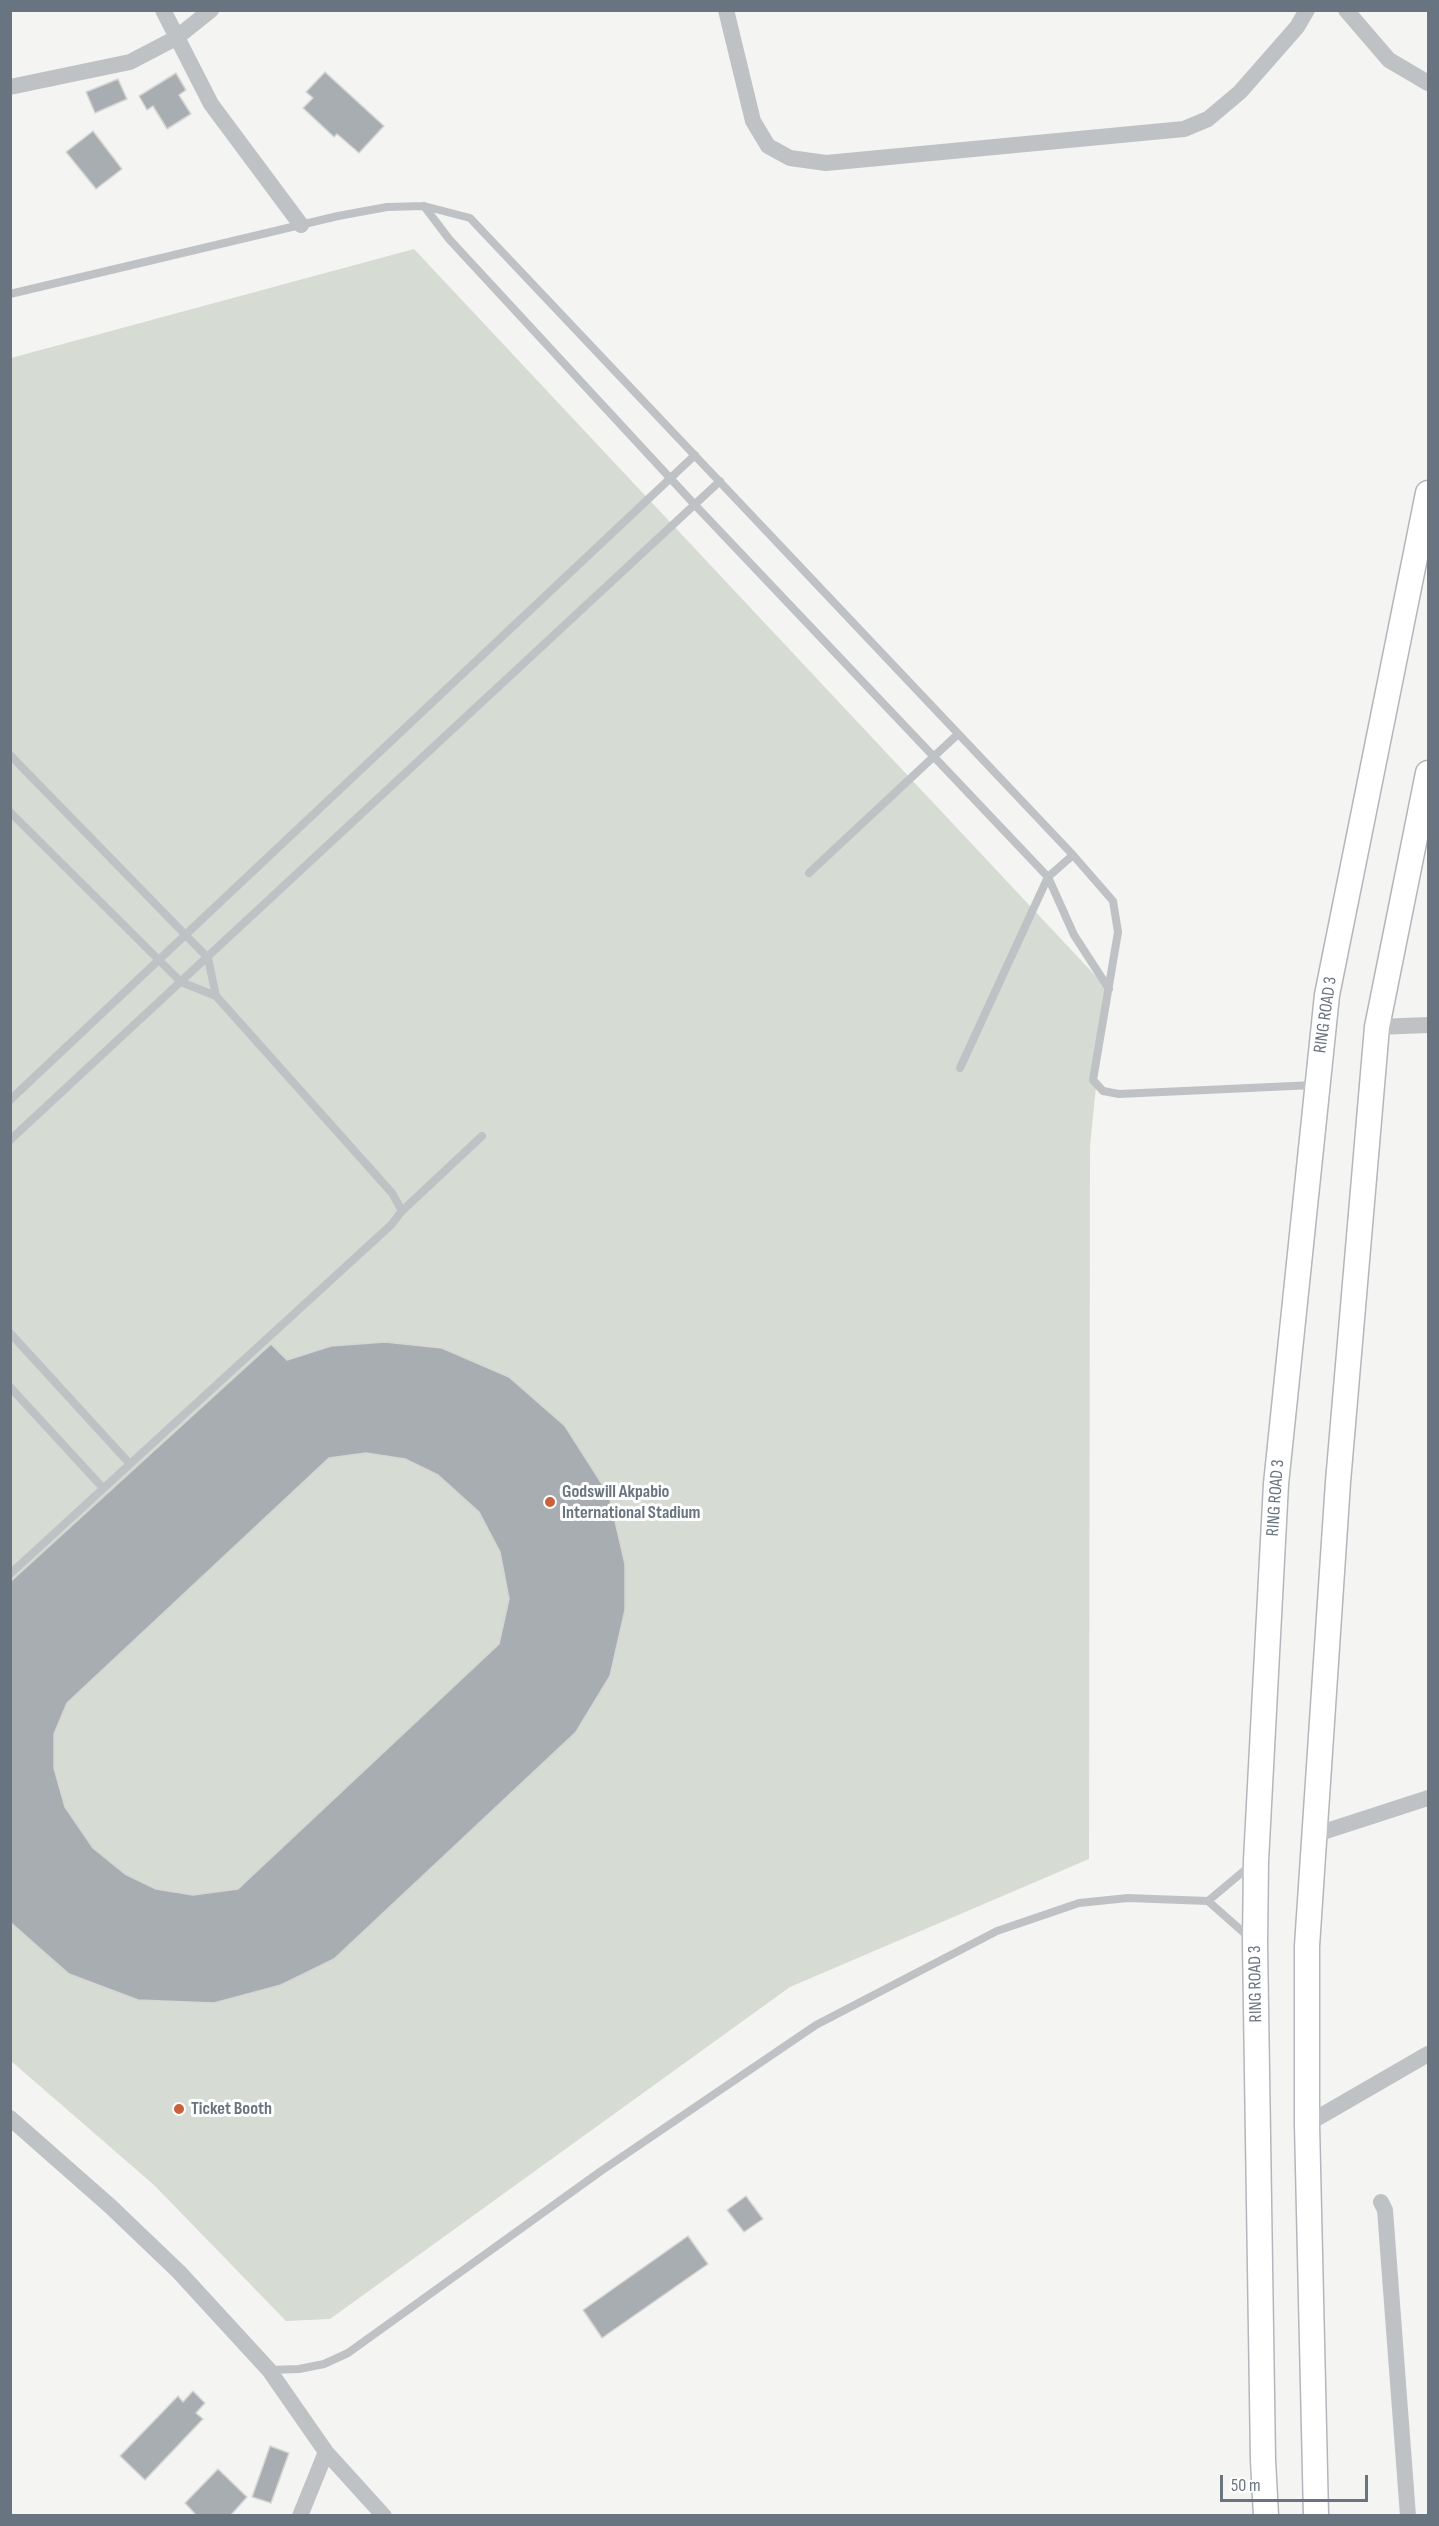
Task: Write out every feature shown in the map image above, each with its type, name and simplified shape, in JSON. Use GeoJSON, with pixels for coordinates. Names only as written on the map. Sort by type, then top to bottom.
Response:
{"type":"FeatureCollection","features":[{"type":"Feature","properties":{"kind":"main road","name":"RING ROAD 3"},"geometry":{"type":"LineString","coordinates":[[1266,2516],[1263,2460],[1255,1943],[1256,1861],[1276,1485],[1327,995],[1428,493]]}},
{"type":"Feature","properties":{"kind":"main road"},"geometry":{"type":"LineString","coordinates":[[1316,2516],[1307,2124],[1307,1946],[1314,1834],[1338,1482],[1377,1027],[1428,773]]}},
{"type":"Feature","properties":{"kind":"street"},"geometry":{"type":"LineString","coordinates":[[163,10],[211,104],[301,225]]}},
{"type":"Feature","properties":{"kind":"street"},"geometry":{"type":"LineString","coordinates":[[10,87],[130,62],[176,38],[211,10]]}},
{"type":"Feature","properties":{"kind":"street"},"geometry":{"type":"LineString","coordinates":[[726,10],[753,121],[768,146],[790,158],[826,163],[1184,129],[1208,119],[1240,92],[1297,27],[1307,10]]}},
{"type":"Feature","properties":{"kind":"street"},"geometry":{"type":"LineString","coordinates":[[1346,10],[1389,60],[1428,83]]}},
{"type":"Feature","properties":{"kind":"street"},"geometry":{"type":"LineString","coordinates":[[1377,1027],[1428,1024]]}},
{"type":"Feature","properties":{"kind":"street"},"geometry":{"type":"LineString","coordinates":[[1314,1834],[1428,1798]]}},
{"type":"Feature","properties":{"kind":"street"},"geometry":{"type":"LineString","coordinates":[[1307,2124],[1428,2055]]}},
{"type":"Feature","properties":{"kind":"street"},"geometry":{"type":"LineString","coordinates":[[10,2118],[110,2206],[179,2272],[269,2370],[326,2452],[384,2516]]}},
{"type":"Feature","properties":{"kind":"street"},"geometry":{"type":"LineString","coordinates":[[1381,2202],[1385,2210],[1408,2516]]}},
{"type":"Feature","properties":{"kind":"street"},"geometry":{"type":"LineString","coordinates":[[300,2516],[326,2452]]}},
{"type":"Feature","properties":{"kind":"lane"},"geometry":{"type":"LineString","coordinates":[[424,206],[449,239],[695,505],[1048,877],[1074,935],[1109,989]]}},
{"type":"Feature","properties":{"kind":"lane"},"geometry":{"type":"LineString","coordinates":[[10,294],[387,207],[424,206],[470,218],[1073,855],[1113,901],[1118,932],[1093,1080],[1103,1091],[1119,1094],[1318,1085]]}},
{"type":"Feature","properties":{"kind":"lane"},"geometry":{"type":"LineString","coordinates":[[10,1100],[696,455]]}},
{"type":"Feature","properties":{"kind":"lane"},"geometry":{"type":"LineString","coordinates":[[10,1140],[720,481]]}},
{"type":"Feature","properties":{"kind":"lane"},"geometry":{"type":"LineString","coordinates":[[809,873],[958,734]]}},
{"type":"Feature","properties":{"kind":"lane"},"geometry":{"type":"LineString","coordinates":[[10,755],[208,958],[216,996]]}},
{"type":"Feature","properties":{"kind":"lane"},"geometry":{"type":"LineString","coordinates":[[10,812],[181,982],[216,996],[392,1193],[402,1211]]}},
{"type":"Feature","properties":{"kind":"lane"},"geometry":{"type":"LineString","coordinates":[[960,1068],[1048,877],[1073,855]]}},
{"type":"Feature","properties":{"kind":"lane"},"geometry":{"type":"LineString","coordinates":[[10,1574],[391,1226],[402,1211],[482,1136]]}},
{"type":"Feature","properties":{"kind":"lane"},"geometry":{"type":"LineString","coordinates":[[12,1339],[130,1464]]}},
{"type":"Feature","properties":{"kind":"lane"},"geometry":{"type":"LineString","coordinates":[[10,1387],[103,1488]]}},
{"type":"Feature","properties":{"kind":"lane"},"geometry":{"type":"LineString","coordinates":[[1208,1901],[1256,1861]]}},
{"type":"Feature","properties":{"kind":"lane"},"geometry":{"type":"LineString","coordinates":[[269,2370],[300,2369],[324,2364],[348,2353],[601,2171],[816,2025],[997,1931],[1079,1903],[1128,1898],[1208,1901],[1255,1943]]}},
{"type":"Feature","properties":{"kind":"shaded area","name":"Godswill Akpabio International Stadium"},"geometry":{"type":"Polygon","coordinates":[[[414,249],[1106,987],[1090,1146],[1089,1859],[790,1987],[330,2319],[286,2321],[154,2185],[11,2061],[11,358],[414,249]]]}},
{"type":"Feature","properties":{"kind":"building"},"geometry":{"type":"Polygon","coordinates":[[[325,72],[384,126],[359,153],[337,134],[334,137],[303,108],[313,98],[306,92],[325,72]]]}},
{"type":"Feature","properties":{"kind":"building"},"geometry":{"type":"Polygon","coordinates":[[[176,73],[186,90],[179,95],[191,114],[167,129],[153,106],[147,110],[139,96],[176,73]]]}},
{"type":"Feature","properties":{"kind":"building"},"geometry":{"type":"Polygon","coordinates":[[[118,79],[127,99],[95,113],[86,92],[118,79]]]}},
{"type":"Feature","properties":{"kind":"building"},"geometry":{"type":"Polygon","coordinates":[[[93,131],[122,169],[96,189],[66,152],[93,131]]]}},
{"type":"Feature","properties":{"kind":"building"},"geometry":{"type":"Polygon","coordinates":[[[385,1342],[442,1348],[509,1377],[565,1426],[609,1495],[625,1564],[625,1610],[610,1676],[576,1732],[334,1959],[281,1985],[214,2003],[138,2000],[69,1974],[10,1922],[10,1582],[271,1344],[287,1360],[331,1346],[385,1342]],[[366,1453],[329,1458],[67,1703],[54,1734],[54,1768],[65,1807],[93,1848],[125,1874],[156,1889],[193,1895],[238,1889],[499,1644],[509,1599],[500,1552],[479,1512],[438,1475],[405,1459],[366,1453]]]}},
{"type":"Feature","properties":{"kind":"building"},"geometry":{"type":"Polygon","coordinates":[[[746,2196],[763,2219],[744,2232],[727,2210],[746,2196]]]}},
{"type":"Feature","properties":{"kind":"building"},"geometry":{"type":"Polygon","coordinates":[[[688,2236],[708,2264],[602,2338],[583,2310],[688,2236]]]}},
{"type":"Feature","properties":{"kind":"building"},"geometry":{"type":"Polygon","coordinates":[[[193,2391],[205,2403],[196,2413],[203,2419],[145,2480],[120,2456],[178,2396],[183,2402],[193,2391]]]}},
{"type":"Feature","properties":{"kind":"building"},"geometry":{"type":"Polygon","coordinates":[[[270,2446],[289,2453],[271,2503],[252,2497],[270,2446]]]}},
{"type":"Feature","properties":{"kind":"building"},"geometry":{"type":"Polygon","coordinates":[[[218,2469],[247,2497],[230,2516],[197,2516],[185,2503],[218,2469]]]}},
{"type":"Feature","properties":{"kind":"place","name":"Godswill Akpabio International Stadium"},"geometry":{"type":"Point","coordinates":[550,1502]}},
{"type":"Feature","properties":{"kind":"place","name":"Ticket Booth"},"geometry":{"type":"Point","coordinates":[179,2109]}}]}
